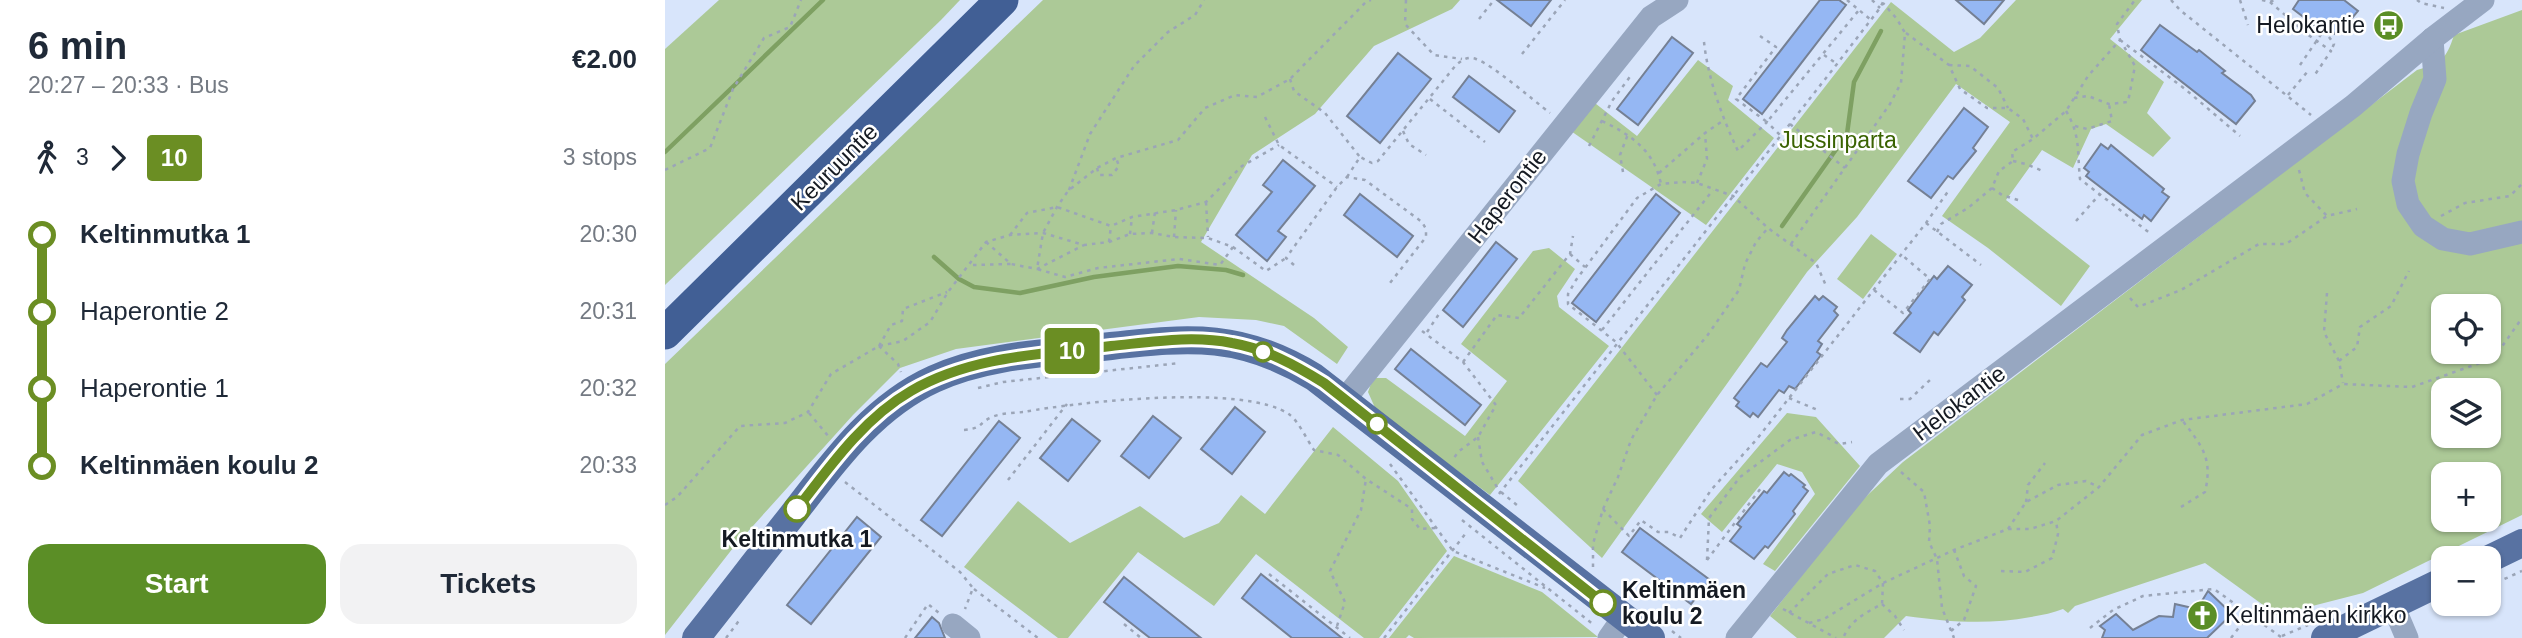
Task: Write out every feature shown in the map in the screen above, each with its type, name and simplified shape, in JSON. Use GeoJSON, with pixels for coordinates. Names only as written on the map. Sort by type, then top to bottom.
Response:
{"type":"FeatureCollection","features":[{"type":"Feature","properties":{"kind":"highway","name":"Keuruuntie"},"geometry":{"type":"LineString","coordinates":[[665,333],[1002,0]]}},
{"type":"Feature","properties":{"kind":"main road"},"geometry":{"type":"LineString","coordinates":[[696,638],[845,471],[875,418],[909,392],[936,378],[992,361],[1160,341],[1206,340],[1256,349],[1291,363],[1345,399],[1442,475],[1614,631],[1650,638]]}},
{"type":"Feature","properties":{"kind":"main road"},"geometry":{"type":"LineString","coordinates":[[2501,553],[2522,543]]}},
{"type":"Feature","properties":{"kind":"main road"},"geometry":{"type":"LineString","coordinates":[[2325,638],[2431,587]]}},
{"type":"Feature","properties":{"kind":"street","name":"Haperontie"},"geometry":{"type":"LineString","coordinates":[[1345,399],[1651,17],[1677,0]]}},
{"type":"Feature","properties":{"kind":"street","name":"Helokantie"},"geometry":{"type":"LineString","coordinates":[[1737,638],[1878,464],[2353,106],[2483,0]]}},
{"type":"Feature","properties":{"kind":"street"},"geometry":{"type":"LineString","coordinates":[[2432,39],[2435,79],[2418,123],[2403,181],[2408,204],[2423,226],[2443,239],[2470,244],[2522,232]]}},
{"type":"Feature","properties":{"kind":"street"},"geometry":{"type":"LineString","coordinates":[[2393,605],[2406,638]]}},
{"type":"Feature","properties":{"kind":"path"},"geometry":{"type":"LineString","coordinates":[[665,170],[710,148],[733,89],[764,38],[790,27],[801,0]]}},
{"type":"Feature","properties":{"kind":"path"},"geometry":{"type":"LineString","coordinates":[[1037,269],[1043,233],[1068,191],[1090,134],[1134,66],[1168,32],[1195,15],[1204,0]]}},
{"type":"Feature","properties":{"kind":"path"},"geometry":{"type":"LineString","coordinates":[[1068,191],[1097,168],[1116,158],[1178,140],[1205,108],[1235,95],[1257,97],[1290,79],[1371,0]]}},
{"type":"Feature","properties":{"kind":"path"},"geometry":{"type":"LineString","coordinates":[[1406,0],[1405,24],[1434,55],[1477,59],[1555,117]]}},
{"type":"Feature","properties":{"kind":"path"},"geometry":{"type":"LineString","coordinates":[[1479,19],[1494,0]]}},
{"type":"Feature","properties":{"kind":"path"},"geometry":{"type":"LineString","coordinates":[[1522,54],[1565,0]]}},
{"type":"Feature","properties":{"kind":"path"},"geometry":{"type":"LineString","coordinates":[[1847,0],[1871,20]]}},
{"type":"Feature","properties":{"kind":"path"},"geometry":{"type":"LineString","coordinates":[[1872,0],[1880,8]]}},
{"type":"Feature","properties":{"kind":"path"},"geometry":{"type":"LineString","coordinates":[[2074,98],[2088,96],[2109,104],[2128,102],[2135,66],[2120,40],[2117,23],[2135,0]]}},
{"type":"Feature","properties":{"kind":"path"},"geometry":{"type":"LineString","coordinates":[[2171,0],[2318,122]]}},
{"type":"Feature","properties":{"kind":"path"},"geometry":{"type":"LineString","coordinates":[[2240,0],[2248,25]]}},
{"type":"Feature","properties":{"kind":"path"},"geometry":{"type":"LineString","coordinates":[[2262,0],[2272,1],[2331,51]]}},
{"type":"Feature","properties":{"kind":"path"},"geometry":{"type":"LineString","coordinates":[[2417,0],[2443,7],[2457,20]]}},
{"type":"Feature","properties":{"kind":"path"},"geometry":{"type":"LineString","coordinates":[[1493,502],[1837,64],[1883,1],[1898,19],[1905,33],[1949,65],[1960,89],[1987,108],[2008,108]]}},
{"type":"Feature","properties":{"kind":"path"},"geometry":{"type":"LineString","coordinates":[[1704,42],[1705,56],[1724,120],[1738,151],[1767,122],[1859,10]]}},
{"type":"Feature","properties":{"kind":"path"},"geometry":{"type":"LineString","coordinates":[[2300,65],[2324,30],[2335,44],[2314,76]]}},
{"type":"Feature","properties":{"kind":"path"},"geometry":{"type":"LineString","coordinates":[[1791,244],[1890,104],[1901,83],[1905,33]]}},
{"type":"Feature","properties":{"kind":"path"},"geometry":{"type":"LineString","coordinates":[[1760,36],[1776,47],[1736,99],[1767,122],[1780,136]]}},
{"type":"Feature","properties":{"kind":"path"},"geometry":{"type":"LineString","coordinates":[[2013,161],[2012,152],[2033,139],[2066,111],[2088,76],[2120,40]]}},
{"type":"Feature","properties":{"kind":"path"},"geometry":{"type":"LineString","coordinates":[[2120,40],[2185,89],[2240,136]]}},
{"type":"Feature","properties":{"kind":"path"},"geometry":{"type":"LineString","coordinates":[[1824,55],[1837,64]]}},
{"type":"Feature","properties":{"kind":"path"},"geometry":{"type":"LineString","coordinates":[[1290,79],[1294,91],[1325,113],[1360,157],[1372,163],[1378,161],[1456,65],[1464,59]]}},
{"type":"Feature","properties":{"kind":"path"},"geometry":{"type":"LineString","coordinates":[[1949,65],[1970,66],[1998,88],[2008,108],[2023,119],[2033,139]]}},
{"type":"Feature","properties":{"kind":"path"},"geometry":{"type":"LineString","coordinates":[[2288,95],[2308,71]]}},
{"type":"Feature","properties":{"kind":"path"},"geometry":{"type":"LineString","coordinates":[[1429,98],[1485,142]]}},
{"type":"Feature","properties":{"kind":"path"},"geometry":{"type":"LineString","coordinates":[[1589,146],[1612,101]]}},
{"type":"Feature","properties":{"kind":"path"},"geometry":{"type":"LineString","coordinates":[[2075,126],[2087,129],[2112,121],[2109,104]]}},
{"type":"Feature","properties":{"kind":"path"},"geometry":{"type":"LineString","coordinates":[[2066,111],[2075,126],[2080,179],[2151,234]]}},
{"type":"Feature","properties":{"kind":"path"},"geometry":{"type":"LineString","coordinates":[[1265,117],[1279,145],[1337,187]]}},
{"type":"Feature","properties":{"kind":"path"},"geometry":{"type":"LineString","coordinates":[[1659,173],[1724,120]]}},
{"type":"Feature","properties":{"kind":"path"},"geometry":{"type":"LineString","coordinates":[[1601,121],[1627,134],[1646,149],[1659,173],[1661,184]]}},
{"type":"Feature","properties":{"kind":"path"},"geometry":{"type":"LineString","coordinates":[[1790,124],[1845,168]]}},
{"type":"Feature","properties":{"kind":"path"},"geometry":{"type":"LineString","coordinates":[[1403,131],[1409,144],[1426,155]]}},
{"type":"Feature","properties":{"kind":"path"},"geometry":{"type":"LineString","coordinates":[[1697,183],[1707,159],[1705,133]]}},
{"type":"Feature","properties":{"kind":"path"},"geometry":{"type":"LineString","coordinates":[[1623,172],[1620,155],[1627,134]]}},
{"type":"Feature","properties":{"kind":"path"},"geometry":{"type":"LineString","coordinates":[[1010,235],[1027,213],[1057,207],[1111,226],[1132,217],[1206,202],[1242,166],[1279,145]]}},
{"type":"Feature","properties":{"kind":"path"},"geometry":{"type":"LineString","coordinates":[[2295,150],[2305,193],[2327,216]]}},
{"type":"Feature","properties":{"kind":"path"},"geometry":{"type":"LineString","coordinates":[[665,505],[677,498],[740,426],[785,424],[808,412],[831,374],[879,346],[903,341],[930,321],[948,292],[986,243],[1010,235],[1043,233],[1084,244],[1109,242],[1131,234],[1208,238],[1233,247],[1266,271],[1286,258],[1360,157]]}},
{"type":"Feature","properties":{"kind":"path"},"geometry":{"type":"LineString","coordinates":[[1097,168],[1099,175],[1112,175],[1119,166],[1116,158]]}},
{"type":"Feature","properties":{"kind":"path"},"geometry":{"type":"LineString","coordinates":[[1937,232],[1941,224],[1968,208],[1992,188],[1999,171],[2013,161],[2026,163],[2045,172]]}},
{"type":"Feature","properties":{"kind":"path"},"geometry":{"type":"LineString","coordinates":[[1347,177],[1365,180],[1422,222],[1426,229],[1426,237],[1390,284]]}},
{"type":"Feature","properties":{"kind":"path"},"geometry":{"type":"LineString","coordinates":[[1657,395],[1616,342],[1568,304],[1568,294],[1585,267],[1637,198],[1661,184],[1682,182],[1697,183],[1733,196],[1768,228],[1815,263],[1826,288]]}},
{"type":"Feature","properties":{"kind":"path"},"geometry":{"type":"LineString","coordinates":[[2423,226],[2465,203],[2510,196],[2522,184]]}},
{"type":"Feature","properties":{"kind":"path"},"geometry":{"type":"LineString","coordinates":[[1992,188],[2002,195],[2021,201]]}},
{"type":"Feature","properties":{"kind":"path"},"geometry":{"type":"LineString","coordinates":[[1602,330],[1713,190]]}},
{"type":"Feature","properties":{"kind":"path"},"geometry":{"type":"LineString","coordinates":[[1602,509],[1629,536],[1641,520],[1658,532],[1668,532],[1680,538],[1711,490],[1757,439],[1902,255],[1949,190]]}},
{"type":"Feature","properties":{"kind":"path"},"geometry":{"type":"LineString","coordinates":[[2075,221],[2100,194]]}},
{"type":"Feature","properties":{"kind":"path"},"geometry":{"type":"LineString","coordinates":[[1206,202],[1208,238]]}},
{"type":"Feature","properties":{"kind":"path"},"geometry":{"type":"LineString","coordinates":[[2118,285],[2138,307],[2181,290],[2259,244],[2286,244],[2327,216],[2357,209]]}},
{"type":"Feature","properties":{"kind":"path"},"geometry":{"type":"LineString","coordinates":[[1174,237],[1176,210]]}},
{"type":"Feature","properties":{"kind":"path"},"geometry":{"type":"LineString","coordinates":[[1152,233],[1155,212]]}},
{"type":"Feature","properties":{"kind":"path"},"geometry":{"type":"LineString","coordinates":[[1131,234],[1132,217]]}},
{"type":"Feature","properties":{"kind":"path"},"geometry":{"type":"LineString","coordinates":[[1926,223],[1981,265]]}},
{"type":"Feature","properties":{"kind":"path"},"geometry":{"type":"LineString","coordinates":[[1109,242],[1111,226]]}},
{"type":"Feature","properties":{"kind":"path"},"geometry":{"type":"LineString","coordinates":[[1593,567],[1593,544],[1602,509],[1618,478],[1630,440],[1657,395],[1707,336],[1739,290],[1745,264],[1756,242],[1768,228]]}},
{"type":"Feature","properties":{"kind":"path"},"geometry":{"type":"LineString","coordinates":[[1464,362],[1497,315],[1519,318],[1570,254],[1573,236]]}},
{"type":"Feature","properties":{"kind":"path"},"geometry":{"type":"LineString","coordinates":[[986,243],[1011,264]]}},
{"type":"Feature","properties":{"kind":"path"},"geometry":{"type":"LineString","coordinates":[[1037,269],[1084,244]]}},
{"type":"Feature","properties":{"kind":"path"},"geometry":{"type":"LineString","coordinates":[[971,265],[1011,264],[1065,277],[1098,268],[1179,259],[1220,265],[1233,247]]}},
{"type":"Feature","properties":{"kind":"path"},"geometry":{"type":"LineString","coordinates":[[1570,254],[1585,267]]}},
{"type":"Feature","properties":{"kind":"path"},"geometry":{"type":"LineString","coordinates":[[1874,290],[1903,313],[1930,279],[1902,255]]}},
{"type":"Feature","properties":{"kind":"path"},"geometry":{"type":"LineString","coordinates":[[1286,258],[1294,265]]}},
{"type":"Feature","properties":{"kind":"path"},"geometry":{"type":"LineString","coordinates":[[2339,361],[2357,348],[2360,327],[2391,306],[2409,271]]}},
{"type":"Feature","properties":{"kind":"path"},"geometry":{"type":"LineString","coordinates":[[879,346],[891,325],[902,321],[903,309],[948,292]]}},
{"type":"Feature","properties":{"kind":"path"},"geometry":{"type":"LineString","coordinates":[[2327,293],[2324,332],[2339,361],[2343,384]]}},
{"type":"Feature","properties":{"kind":"path"},"geometry":{"type":"LineString","coordinates":[[1809,623],[1824,619],[1884,583],[1954,550],[2008,529],[2031,529],[2056,521],[2099,487],[2142,435],[2182,420],[2307,404],[2343,384],[2412,387],[2494,358],[2522,318]]}},
{"type":"Feature","properties":{"kind":"path"},"geometry":{"type":"LineString","coordinates":[[1407,322],[1464,362],[1496,405],[1478,437],[1458,452],[1442,475]]}},
{"type":"Feature","properties":{"kind":"path"},"geometry":{"type":"LineString","coordinates":[[879,346],[898,364],[909,392]]}},
{"type":"Feature","properties":{"kind":"path"},"geometry":{"type":"LineString","coordinates":[[967,390],[1003,382],[1187,362]]}},
{"type":"Feature","properties":{"kind":"path"},"geometry":{"type":"LineString","coordinates":[[1899,399],[1910,399],[1931,379]]}},
{"type":"Feature","properties":{"kind":"path"},"geometry":{"type":"LineString","coordinates":[[964,430],[978,428],[991,417],[1067,404],[1165,398],[1226,398],[1271,407],[1291,415],[1314,450],[1338,455],[1366,479],[1412,509],[1412,519],[1420,529],[1437,528]]}},
{"type":"Feature","properties":{"kind":"path"},"geometry":{"type":"LineString","coordinates":[[1789,398],[1820,411]]}},
{"type":"Feature","properties":{"kind":"path"},"geometry":{"type":"LineString","coordinates":[[1009,480],[1067,404]]}},
{"type":"Feature","properties":{"kind":"path"},"geometry":{"type":"LineString","coordinates":[[808,412],[829,436],[845,471],[960,572],[973,588],[1038,638]]}},
{"type":"Feature","properties":{"kind":"path"},"geometry":{"type":"LineString","coordinates":[[2181,507],[2205,492],[2210,471],[2199,442],[2182,420]]}},
{"type":"Feature","properties":{"kind":"path"},"geometry":{"type":"LineString","coordinates":[[1761,488],[1707,561],[1709,518],[1740,477],[1790,440],[1816,432],[1839,444],[1852,442]]}},
{"type":"Feature","properties":{"kind":"path"},"geometry":{"type":"LineString","coordinates":[[1478,437],[1482,462],[1500,492]]}},
{"type":"Feature","properties":{"kind":"path"},"geometry":{"type":"LineString","coordinates":[[1389,463],[1453,551],[1548,589],[1614,631]]}},
{"type":"Feature","properties":{"kind":"path"},"geometry":{"type":"LineString","coordinates":[[2008,529],[2026,502],[2028,485],[2045,463]]}},
{"type":"Feature","properties":{"kind":"path"},"geometry":{"type":"LineString","coordinates":[[1878,464],[1905,473],[1924,492],[1930,526],[1929,542],[1937,559],[1942,608],[1954,638]]}},
{"type":"Feature","properties":{"kind":"path"},"geometry":{"type":"LineString","coordinates":[[1337,626],[1345,602],[1330,571],[1361,510],[1366,479]]}},
{"type":"Feature","properties":{"kind":"path"},"geometry":{"type":"LineString","coordinates":[[2026,502],[2058,485],[2085,481],[2099,487]]}},
{"type":"Feature","properties":{"kind":"path"},"geometry":{"type":"LineString","coordinates":[[2001,571],[2025,572],[2052,558],[2058,534],[2056,521]]}},
{"type":"Feature","properties":{"kind":"path"},"geometry":{"type":"LineString","coordinates":[[1384,638],[1466,533]]}},
{"type":"Feature","properties":{"kind":"path"},"geometry":{"type":"LineString","coordinates":[[1951,631],[1964,620],[1976,586],[1964,576],[1954,550]]}},
{"type":"Feature","properties":{"kind":"path"},"geometry":{"type":"LineString","coordinates":[[1789,613],[1828,574],[1855,565],[1875,571],[1884,583],[1882,604]]}},
{"type":"Feature","properties":{"kind":"path"},"geometry":{"type":"LineString","coordinates":[[2501,581],[2522,571]]}},
{"type":"Feature","properties":{"kind":"path"},"geometry":{"type":"LineString","coordinates":[[1269,573],[1350,638]]}},
{"type":"Feature","properties":{"kind":"path"},"geometry":{"type":"LineString","coordinates":[[905,638],[927,604],[961,632],[973,588]]}},
{"type":"Feature","properties":{"kind":"path"},"geometry":{"type":"LineString","coordinates":[[2090,628],[2113,610],[2143,596],[2214,589],[2281,637]]}},
{"type":"Feature","properties":{"kind":"path"},"geometry":{"type":"LineString","coordinates":[[1769,599],[1818,630],[1836,638]]}},
{"type":"Feature","properties":{"kind":"path"},"geometry":{"type":"LineString","coordinates":[[1882,604],[1895,616],[1904,630]]}},
{"type":"Feature","properties":{"kind":"path"},"geometry":{"type":"LineString","coordinates":[[1843,638],[1848,627],[1863,613],[1882,604]]}},
{"type":"Feature","properties":{"kind":"path"},"geometry":{"type":"LineString","coordinates":[[2231,638],[2249,614]]}},
{"type":"Feature","properties":{"kind":"path"},"geometry":{"type":"LineString","coordinates":[[726,638],[742,617]]}},
{"type":"Feature","properties":{"kind":"path"},"geometry":{"type":"LineString","coordinates":[[1818,630],[1824,619]]}},
{"type":"Feature","properties":{"kind":"path"},"geometry":{"type":"LineString","coordinates":[[1124,624],[1141,638]]}},
{"type":"Feature","properties":{"kind":"green space"},"geometry":{"type":"Polygon","coordinates":[[[719,0],[960,0],[665,285],[665,49],[719,0]]]}},
{"type":"Feature","properties":{"kind":"green space"},"geometry":{"type":"Polygon","coordinates":[[[1043,0],[1460,0],[1452,9],[1374,46],[1315,114],[1252,155],[1201,242],[1314,318],[1348,347],[1337,364],[1284,326],[1256,320],[1199,317],[956,349],[900,368],[853,415],[733,548],[665,635],[665,364],[1043,0]]]}},
{"type":"Feature","properties":{"kind":"green space","name":"Jussinparta"},"geometry":{"type":"Polygon","coordinates":[[[2016,0],[2142,0],[2110,39],[2164,82],[2147,113],[2171,138],[2153,157],[2106,124],[2091,129],[2073,168],[2042,150],[2006,200],[2090,266],[2061,306],[1988,248],[1942,216],[2010,122],[1956,84],[1857,217],[1807,272],[1602,558],[1518,481],[1891,2],[1954,52],[1980,38],[2016,0]]]}},
{"type":"Feature","properties":{"kind":"green space"},"geometry":{"type":"Polygon","coordinates":[[[2522,10],[2522,515],[2501,525],[2501,462],[2431,462],[2431,532],[2487,532],[2459,546],[2431,546],[2431,560],[2363,593],[2277,615],[2205,563],[2075,606],[2068,613],[2063,609],[2015,620],[1984,622],[1906,616],[1884,638],[1797,638],[1770,616],[1857,505],[1903,462],[2417,70],[2441,59],[2454,35],[2522,10]]]}},
{"type":"Feature","properties":{"kind":"green space"},"geometry":{"type":"Polygon","coordinates":[[[1698,60],[1733,86],[1728,100],[1774,138],[1706,225],[1568,129],[1591,100],[1637,136],[1698,60]]]}},
{"type":"Feature","properties":{"kind":"green space"},"geometry":{"type":"Polygon","coordinates":[[[1871,234],[1897,254],[1863,299],[1837,279],[1871,234]]]}},
{"type":"Feature","properties":{"kind":"green space"},"geometry":{"type":"Polygon","coordinates":[[[1549,248],[1575,269],[1557,296],[1559,307],[1609,346],[1490,495],[1376,410],[1368,392],[1373,378],[1386,378],[1465,436],[1507,381],[1461,344],[1533,251],[1549,248]]]}},
{"type":"Feature","properties":{"kind":"green space"},"geometry":{"type":"Polygon","coordinates":[[[1787,413],[1816,417],[1860,466],[1775,571],[1763,564],[1815,494],[1802,472],[1777,464],[1722,532],[1701,514],[1787,413]]]}},
{"type":"Feature","properties":{"kind":"green space"},"geometry":{"type":"Polygon","coordinates":[[[1333,427],[1398,481],[1447,551],[1379,638],[1364,638],[1256,554],[1214,606],[1138,552],[1068,638],[1058,638],[964,567],[1018,501],[1070,543],[1140,506],[1184,538],[1219,523],[1241,495],[1265,514],[1333,427]]]}},
{"type":"Feature","properties":{"kind":"green space"},"geometry":{"type":"Polygon","coordinates":[[[1454,556],[1542,592],[1598,637],[1414,638],[1409,635],[1406,638],[1389,638],[1454,556]]]}},
{"type":"Feature","properties":{"kind":"building"},"geometry":{"type":"Polygon","coordinates":[[[1497,0],[1551,0],[1531,26],[1497,0]]]}},
{"type":"Feature","properties":{"kind":"building"},"geometry":{"type":"Polygon","coordinates":[[[1820,0],[1839,0],[1846,5],[1762,114],[1743,99],[1820,0]]]}},
{"type":"Feature","properties":{"kind":"building"},"geometry":{"type":"Polygon","coordinates":[[[1956,0],[2004,0],[1984,24],[1956,0]]]}},
{"type":"Feature","properties":{"kind":"building"},"geometry":{"type":"Polygon","coordinates":[[[2299,0],[2344,0],[2358,11],[2334,34],[2321,24],[2318,28],[2293,9],[2299,0]]]}},
{"type":"Feature","properties":{"kind":"building"},"geometry":{"type":"Polygon","coordinates":[[[2160,25],[2197,52],[2199,50],[2225,71],[2222,73],[2251,95],[2255,101],[2236,124],[2141,50],[2160,25]]]}},
{"type":"Feature","properties":{"kind":"building"},"geometry":{"type":"Polygon","coordinates":[[[1672,37],[1693,53],[1638,125],[1617,109],[1672,37]]]}},
{"type":"Feature","properties":{"kind":"building"},"geometry":{"type":"Polygon","coordinates":[[[1398,53],[1431,79],[1380,143],[1347,116],[1398,53]]]}},
{"type":"Feature","properties":{"kind":"building"},"geometry":{"type":"Polygon","coordinates":[[[1469,76],[1515,111],[1499,132],[1453,97],[1469,76]]]}},
{"type":"Feature","properties":{"kind":"building"},"geometry":{"type":"Polygon","coordinates":[[[1964,108],[1988,127],[1973,148],[1976,151],[1953,179],[1948,176],[1931,198],[1908,181],[1964,108]]]}},
{"type":"Feature","properties":{"kind":"building"},"geometry":{"type":"Polygon","coordinates":[[[2101,144],[2108,149],[2111,145],[2164,189],[2162,192],[2169,197],[2151,221],[2144,215],[2142,219],[2086,176],[2089,172],[2084,168],[2101,144]]]}},
{"type":"Feature","properties":{"kind":"building"},"geometry":{"type":"Polygon","coordinates":[[[1283,160],[1315,186],[1278,231],[1286,237],[1267,261],[1236,235],[1272,192],[1263,185],[1283,160]]]}},
{"type":"Feature","properties":{"kind":"building"},"geometry":{"type":"Polygon","coordinates":[[[1360,194],[1413,236],[1397,257],[1344,215],[1360,194]]]}},
{"type":"Feature","properties":{"kind":"building"},"geometry":{"type":"Polygon","coordinates":[[[1656,194],[1680,213],[1596,322],[1572,303],[1656,194]]]}},
{"type":"Feature","properties":{"kind":"building"},"geometry":{"type":"Polygon","coordinates":[[[1496,242],[1517,259],[1463,327],[1443,310],[1496,242]]]}},
{"type":"Feature","properties":{"kind":"building"},"geometry":{"type":"Polygon","coordinates":[[[1948,266],[1972,285],[1962,297],[1965,300],[1938,335],[1934,332],[1920,352],[1894,333],[1911,313],[1908,310],[1934,276],[1937,279],[1948,266]]]}},
{"type":"Feature","properties":{"kind":"building"},"geometry":{"type":"Polygon","coordinates":[[[1815,296],[1819,300],[1823,296],[1837,307],[1834,311],[1838,315],[1818,341],[1822,344],[1817,352],[1821,355],[1795,389],[1789,386],[1784,393],[1779,390],[1758,417],[1753,413],[1750,417],[1736,406],[1739,402],[1734,398],[1761,363],[1767,367],[1787,342],[1782,338],[1815,296]]]}},
{"type":"Feature","properties":{"kind":"building"},"geometry":{"type":"Polygon","coordinates":[[[1411,349],[1481,405],[1465,425],[1395,369],[1411,349]]]}},
{"type":"Feature","properties":{"kind":"building"},"geometry":{"type":"Polygon","coordinates":[[[1235,407],[1265,432],[1232,474],[1201,449],[1235,407]]]}},
{"type":"Feature","properties":{"kind":"building"},"geometry":{"type":"Polygon","coordinates":[[[1153,416],[1181,438],[1149,478],[1121,456],[1153,416]]]}},
{"type":"Feature","properties":{"kind":"building"},"geometry":{"type":"Polygon","coordinates":[[[1072,419],[1100,441],[1068,481],[1040,458],[1072,419]]]}},
{"type":"Feature","properties":{"kind":"building"},"geometry":{"type":"Polygon","coordinates":[[[999,421],[1020,438],[942,536],[921,520],[999,421]]]}},
{"type":"Feature","properties":{"kind":"building"},"geometry":{"type":"Polygon","coordinates":[[[1784,472],[1805,485],[1803,487],[1808,491],[1780,533],[1768,548],[1765,546],[1754,559],[1730,541],[1741,527],[1737,524],[1784,472]]]}},
{"type":"Feature","properties":{"kind":"building"},"geometry":{"type":"Polygon","coordinates":[[[857,517],[881,537],[811,624],[787,605],[857,517]]]}},
{"type":"Feature","properties":{"kind":"building"},"geometry":{"type":"Polygon","coordinates":[[[1640,528],[1710,580],[1691,604],[1622,552],[1640,528]]]}},
{"type":"Feature","properties":{"kind":"building"},"geometry":{"type":"Polygon","coordinates":[[[1261,574],[1342,638],[1292,638],[1242,598],[1261,574]]]}},
{"type":"Feature","properties":{"kind":"building"},"geometry":{"type":"Polygon","coordinates":[[[1124,577],[1201,638],[1150,638],[1104,602],[1124,577]]]}},
{"type":"Feature","properties":{"kind":"building","name":"Keltinmäen kirkko"},"geometry":{"type":"Polygon","coordinates":[[[2208,591],[2232,614],[2207,638],[2102,638],[2105,630],[2100,626],[2116,614],[2133,630],[2159,616],[2173,617],[2175,604],[2197,609],[2208,591]]]}},
{"type":"Feature","properties":{"kind":"building"},"geometry":{"type":"Polygon","coordinates":[[[932,617],[939,623],[945,638],[915,638],[932,617]]]}},
{"type":"Feature","properties":{"kind":"waterway"},"geometry":{"type":"LineString","coordinates":[[665,152],[823,0]]}},
{"type":"Feature","properties":{"kind":"waterway"},"geometry":{"type":"LineString","coordinates":[[1782,226],[1847,134],[1854,82],[1881,31]]}},
{"type":"Feature","properties":{"kind":"waterway"},"geometry":{"type":"LineString","coordinates":[[934,257],[959,279],[974,287],[1020,293],[1094,277],[1178,266],[1226,270],[1243,275]]}},
{"type":"Feature","properties":{"kind":"bus line","name":"10"},"geometry":{"type":"LineString","coordinates":[[797,509],[859,433],[891,404],[936,378],[965,367],[1005,359],[1181,339],[1231,342],[1291,363],[1324,383],[1603,603]]}},
{"type":"Feature","properties":{"kind":"place","name":"Helokantie"},"geometry":{"type":"Point","coordinates":[2388,25]}},
{"type":"Feature","properties":{"kind":"place","name":"Keltinmutka 1"},"geometry":{"type":"Point","coordinates":[797,509]}},
{"type":"Feature","properties":{"kind":"place","name":"Keltinmäen koulu 2"},"geometry":{"type":"Point","coordinates":[1603,603]}},
{"type":"Feature","properties":{"kind":"place","name":"Keltinmäen kirkko"},"geometry":{"type":"Point","coordinates":[2202,615]}}]}
